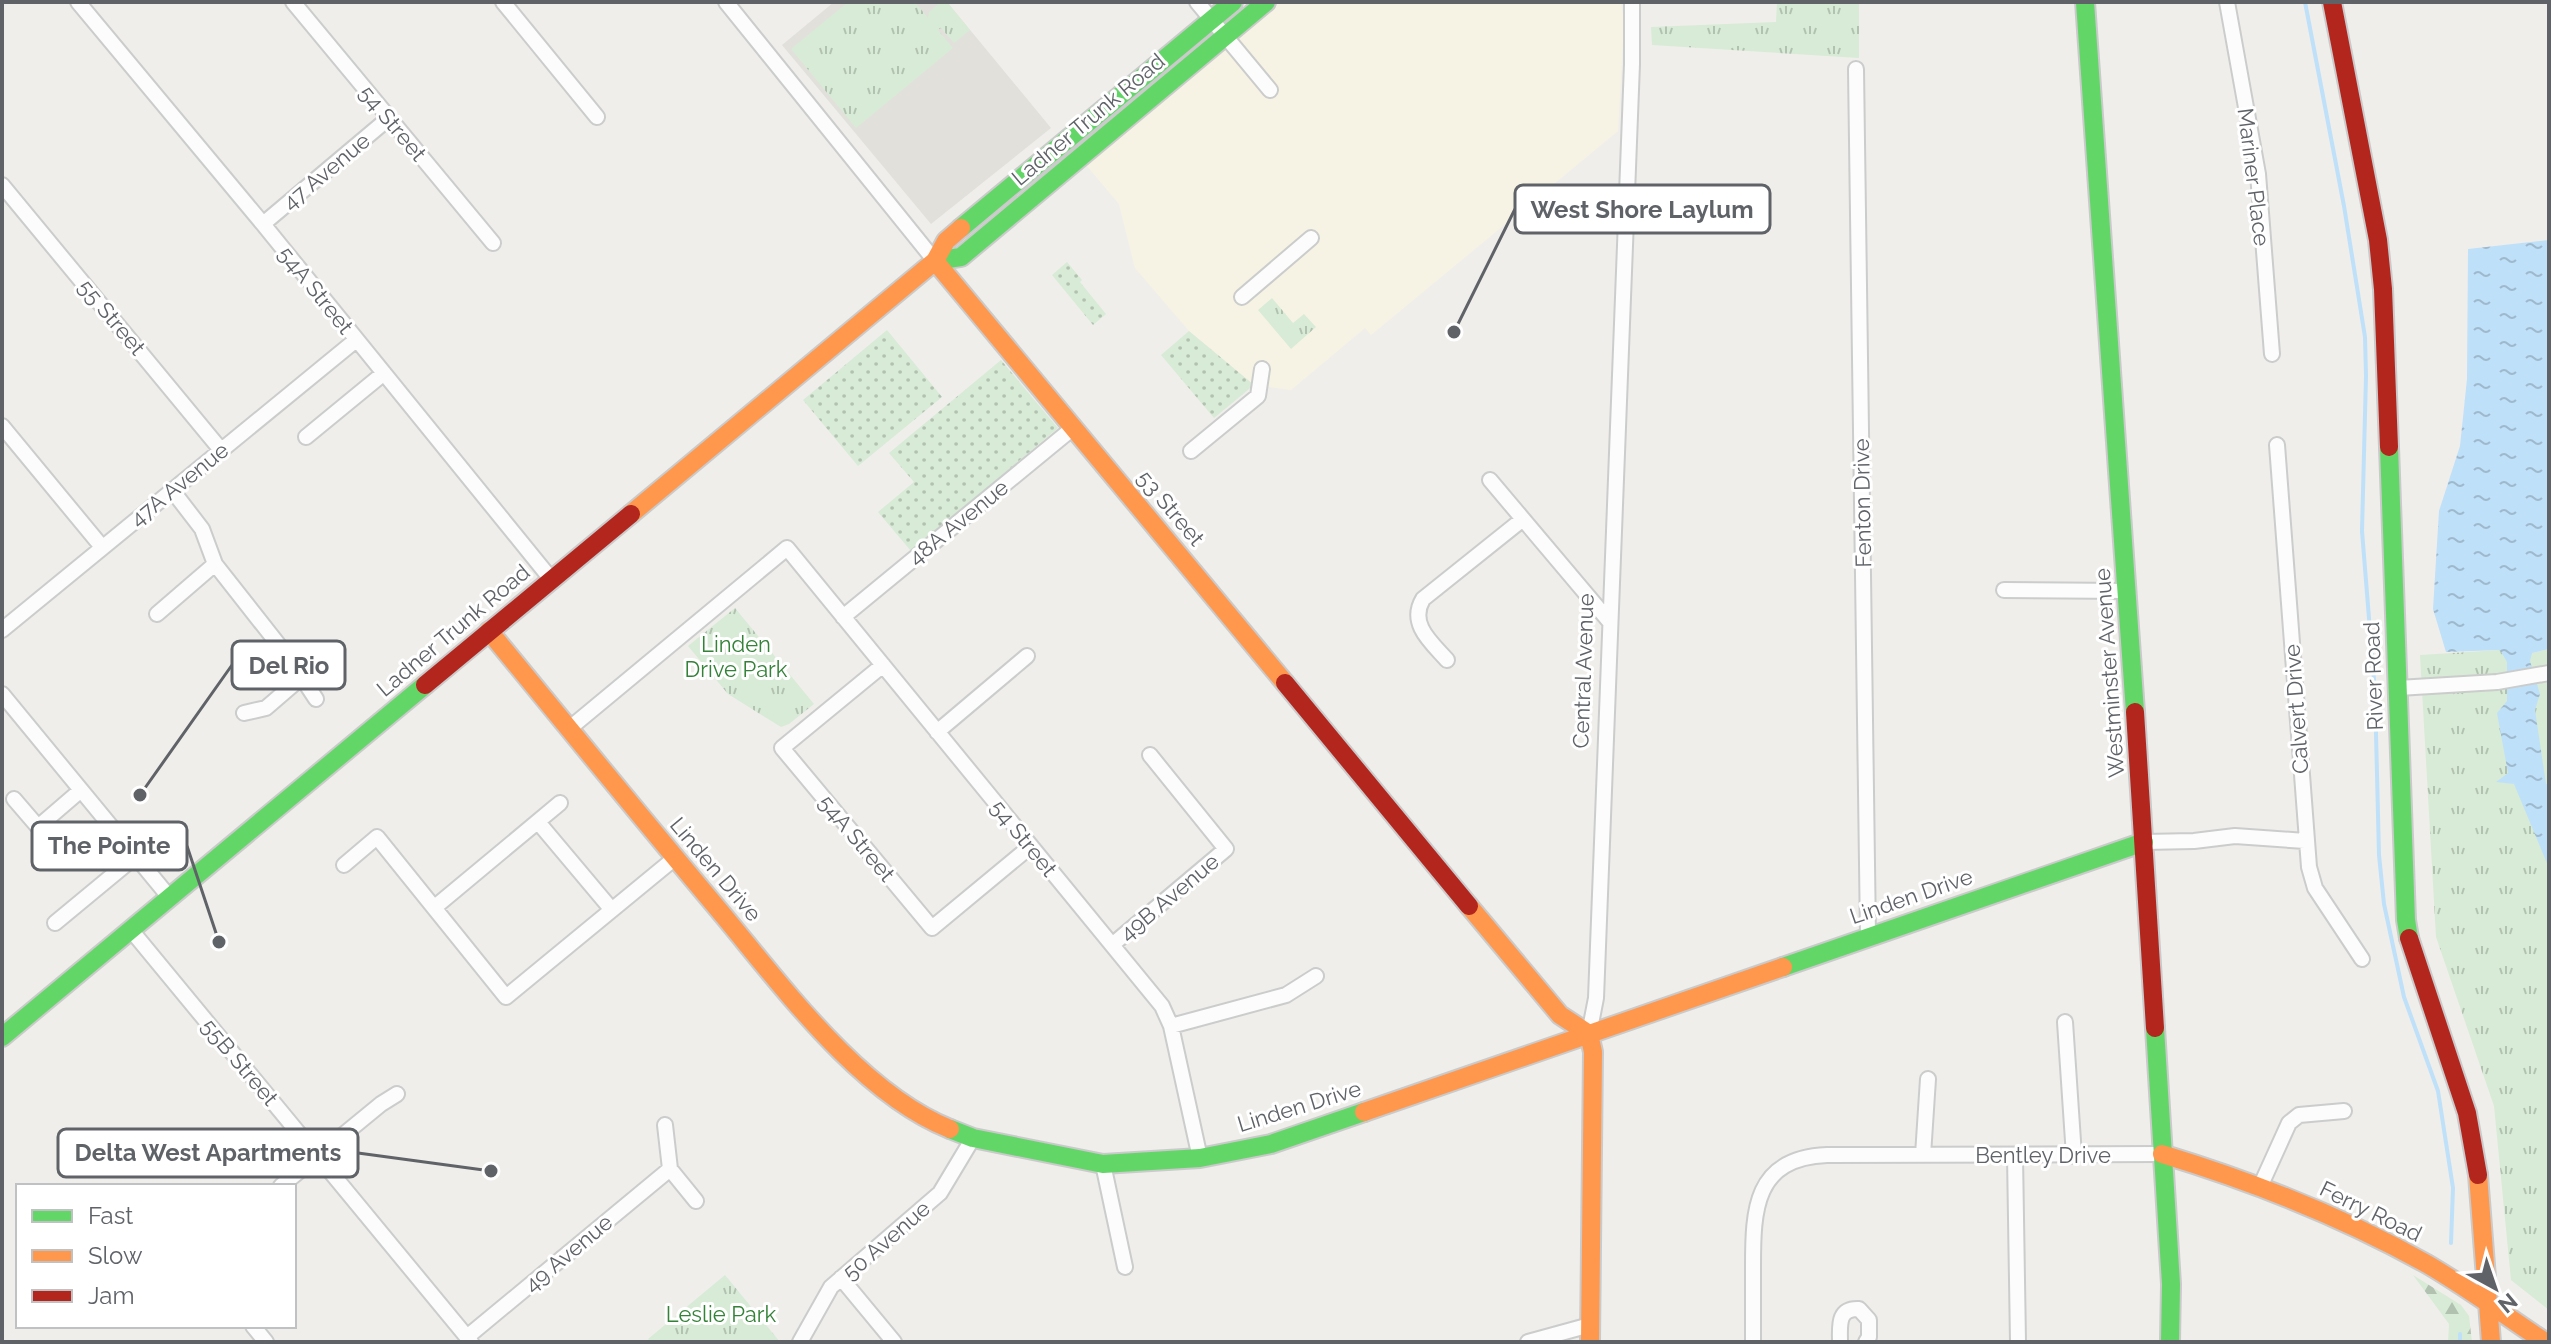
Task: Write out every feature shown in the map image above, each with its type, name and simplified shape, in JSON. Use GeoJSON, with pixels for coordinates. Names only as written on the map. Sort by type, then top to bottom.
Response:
{"type":"FeatureCollection","features":[{"type":"Feature","properties":{"kind":"street","name":"54A Street"},"geometry":{"type":"LineString","coordinates":[[78,2],[551,579]]}},
{"type":"Feature","properties":{"kind":"street","name":"54 Street"},"geometry":{"type":"LineString","coordinates":[[293,2],[493,243]]}},
{"type":"Feature","properties":{"kind":"street"},"geometry":{"type":"LineString","coordinates":[[503,2],[597,117]]}},
{"type":"Feature","properties":{"kind":"street","name":"53 Street"},"geometry":{"type":"LineString","coordinates":[[726,2],[935,261],[1560,1015],[1589,1034]]}},
{"type":"Feature","properties":{"kind":"street"},"geometry":{"type":"LineString","coordinates":[[1197,2],[1270,90]]}},
{"type":"Feature","properties":{"kind":"street","name":"Ladner Trunk Road"},"geometry":{"type":"LineString","coordinates":[[2,1037],[935,261],[946,241],[1233,2]]}},
{"type":"Feature","properties":{"kind":"street","name":"Ladner Trunk Road"},"geometry":{"type":"LineString","coordinates":[[935,261],[961,257],[1266,2]]}},
{"type":"Feature","properties":{"kind":"street","name":"Central Avenue"},"geometry":{"type":"LineString","coordinates":[[1590,1334],[1593,1052],[1589,1034],[1596,998],[1632,2]]}},
{"type":"Feature","properties":{"kind":"street","name":"Westminster Avenue"},"geometry":{"type":"LineString","coordinates":[[2085,2],[2144,842],[2171,1284],[2170,1342]]}},
{"type":"Feature","properties":{"kind":"street","name":"Mariner Place"},"geometry":{"type":"LineString","coordinates":[[2227,2],[2258,174],[2272,354]]}},
{"type":"Feature","properties":{"kind":"street","name":"River Road"},"geometry":{"type":"LineString","coordinates":[[2332,2],[2377,233],[2383,289],[2404,894],[2410,945],[2467,1113],[2478,1173],[2491,1342]]}},
{"type":"Feature","properties":{"kind":"street","name":"Fenton Drive"},"geometry":{"type":"LineString","coordinates":[[1856,69],[1868,936]]}},
{"type":"Feature","properties":{"kind":"street","name":"47 Avenue"},"geometry":{"type":"LineString","coordinates":[[263,224],[389,118]]}},
{"type":"Feature","properties":{"kind":"street","name":"55 Street"},"geometry":{"type":"LineString","coordinates":[[2,185],[221,450]]}},
{"type":"Feature","properties":{"kind":"street"},"geometry":{"type":"LineString","coordinates":[[1242,297],[1311,238]]}},
{"type":"Feature","properties":{"kind":"street","name":"47A Avenue"},"geometry":{"type":"LineString","coordinates":[[2,630],[356,340]]}},
{"type":"Feature","properties":{"kind":"street"},"geometry":{"type":"LineString","coordinates":[[1191,451],[1258,396],[1262,369]]}},
{"type":"Feature","properties":{"kind":"street"},"geometry":{"type":"LineString","coordinates":[[306,437],[384,373]]}},
{"type":"Feature","properties":{"kind":"street"},"geometry":{"type":"LineString","coordinates":[[2,426],[102,547]]}},
{"type":"Feature","properties":{"kind":"street","name":"48A Avenue"},"geometry":{"type":"LineString","coordinates":[[843,617],[1073,428]]}},
{"type":"Feature","properties":{"kind":"street","name":"Calvert Drive"},"geometry":{"type":"LineString","coordinates":[[2277,445],[2305,841],[2315,888],[2362,959]]}},
{"type":"Feature","properties":{"kind":"street"},"geometry":{"type":"LineString","coordinates":[[1490,480],[1609,621]]}},
{"type":"Feature","properties":{"kind":"street"},"geometry":{"type":"LineString","coordinates":[[172,490],[202,529],[215,564],[316,699]]}},
{"type":"Feature","properties":{"kind":"street"},"geometry":{"type":"LineString","coordinates":[[1447,660],[1422,631],[1418,608],[1423,599],[1523,519]]}},
{"type":"Feature","properties":{"kind":"street","name":"54 Street"},"geometry":{"type":"LineString","coordinates":[[570,728],[787,548],[1162,1006],[1171,1026],[1200,1158]]}},
{"type":"Feature","properties":{"kind":"street"},"geometry":{"type":"LineString","coordinates":[[157,614],[215,564]]}},
{"type":"Feature","properties":{"kind":"street"},"geometry":{"type":"LineString","coordinates":[[2004,590],[2127,591]]}},
{"type":"Feature","properties":{"kind":"street","name":"Linden Drive"},"geometry":{"type":"LineString","coordinates":[[489,631],[796,1002],[858,1067],[923,1118],[973,1138],[1103,1164],[1200,1158],[1271,1144],[2144,842],[2235,836],[2305,841]]}},
{"type":"Feature","properties":{"kind":"street"},"geometry":{"type":"LineString","coordinates":[[937,732],[1027,656]]}},
{"type":"Feature","properties":{"kind":"street","name":"54A Street"},"geometry":{"type":"LineString","coordinates":[[883,665],[782,748],[932,928],[1031,846]]}},
{"type":"Feature","properties":{"kind":"street"},"geometry":{"type":"LineString","coordinates":[[2398,688],[2497,682],[2549,673]]}},
{"type":"Feature","properties":{"kind":"street"},"geometry":{"type":"LineString","coordinates":[[244,713],[266,708],[302,677]]}},
{"type":"Feature","properties":{"kind":"street"},"geometry":{"type":"LineString","coordinates":[[2,694],[170,898]]}},
{"type":"Feature","properties":{"kind":"street","name":"49B Avenue"},"geometry":{"type":"LineString","coordinates":[[1112,945],[1226,849],[1150,755]]}},
{"type":"Feature","properties":{"kind":"street"},"geometry":{"type":"LineString","coordinates":[[38,827],[81,790]]}},
{"type":"Feature","properties":{"kind":"street"},"geometry":{"type":"LineString","coordinates":[[14,799],[63,856]]}},
{"type":"Feature","properties":{"kind":"street"},"geometry":{"type":"LineString","coordinates":[[435,907],[560,803]]}},
{"type":"Feature","properties":{"kind":"street"},"geometry":{"type":"LineString","coordinates":[[538,822],[612,910]]}},
{"type":"Feature","properties":{"kind":"street"},"geometry":{"type":"LineString","coordinates":[[344,865],[377,837],[506,997],[675,858]]}},
{"type":"Feature","properties":{"kind":"street"},"geometry":{"type":"LineString","coordinates":[[55,923],[136,856]]}},
{"type":"Feature","properties":{"kind":"street","name":"55B Street"},"geometry":{"type":"LineString","coordinates":[[131,930],[469,1340]]}},
{"type":"Feature","properties":{"kind":"street"},"geometry":{"type":"LineString","coordinates":[[1171,1026],[1286,995],[1316,976]]}},
{"type":"Feature","properties":{"kind":"street"},"geometry":{"type":"LineString","coordinates":[[2065,1022],[2074,1156]]}},
{"type":"Feature","properties":{"kind":"street"},"geometry":{"type":"LineString","coordinates":[[1923,1155],[1928,1079]]}},
{"type":"Feature","properties":{"kind":"street"},"geometry":{"type":"LineString","coordinates":[[283,1184],[397,1094]]}},
{"type":"Feature","properties":{"kind":"street"},"geometry":{"type":"LineString","coordinates":[[2260,1187],[2289,1123],[2299,1115],[2344,1111]]}},
{"type":"Feature","properties":{"kind":"street"},"geometry":{"type":"LineString","coordinates":[[665,1125],[670,1169],[696,1201]]}},
{"type":"Feature","properties":{"kind":"street","name":"50 Avenue"},"geometry":{"type":"LineString","coordinates":[[800,1342],[831,1287],[940,1193],[973,1138]]}},
{"type":"Feature","properties":{"kind":"street","name":"Ferry Road"},"geometry":{"type":"LineString","coordinates":[[2162,1154],[2194,1162],[2348,1224],[2463,1287],[2544,1342]]}},
{"type":"Feature","properties":{"kind":"street","name":"Bentley Drive"},"geometry":{"type":"LineString","coordinates":[[1753,1342],[1755,1208],[1769,1180],[1785,1166],[1808,1157],[2162,1154]]}},
{"type":"Feature","properties":{"kind":"street"},"geometry":{"type":"LineString","coordinates":[[2015,1156],[2018,1342]]}},
{"type":"Feature","properties":{"kind":"street"},"geometry":{"type":"LineString","coordinates":[[1103,1164],[1125,1267]]}},
{"type":"Feature","properties":{"kind":"street","name":"49 Avenue"},"geometry":{"type":"LineString","coordinates":[[469,1340],[670,1169]]}},
{"type":"Feature","properties":{"kind":"street"},"geometry":{"type":"LineString","coordinates":[[841,1278],[894,1342]]}},
{"type":"Feature","properties":{"kind":"street"},"geometry":{"type":"LineString","coordinates":[[1840,1342],[1839,1322],[1843,1313],[1851,1309],[1859,1309],[1869,1320],[1866,1342]]}},
{"type":"Feature","properties":{"kind":"street"},"geometry":{"type":"LineString","coordinates":[[1528,1342],[1590,1334]]}},
{"type":"Feature","properties":{"kind":"street"},"geometry":{"type":"LineString","coordinates":[[2505,1342],[2523,1335],[2544,1342]]}},
{"type":"Feature","properties":{"kind":"shaded area"},"geometry":{"type":"Polygon","coordinates":[[[834,2],[947,2],[1051,128],[931,224],[782,45],[834,2]]]}},
{"type":"Feature","properties":{"kind":"shaded area"},"geometry":{"type":"Polygon","coordinates":[[[1280,2],[1621,2],[1624,23],[1618,131],[1371,335],[1365,328],[1291,390],[1254,385],[1189,331],[1135,268],[1119,204],[1086,165],[1280,2]]]}},
{"type":"Feature","properties":{"kind":"green space"},"geometry":{"type":"Polygon","coordinates":[[[848,2],[915,2],[928,18],[929,12],[940,2],[947,2],[970,30],[954,43],[941,28],[938,30],[953,48],[856,128],[791,49],[848,2]]]}},
{"type":"Feature","properties":{"kind":"green space"},"geometry":{"type":"Polygon","coordinates":[[[1777,2],[1859,2],[1859,58],[1652,45],[1651,27],[1776,22],[1777,2]]]}},
{"type":"Feature","properties":{"kind":"green space"},"geometry":{"type":"Polygon","coordinates":[[[1067,262],[1106,314],[1093,325],[1052,275],[1067,262]]]}},
{"type":"Feature","properties":{"kind":"green space"},"geometry":{"type":"Polygon","coordinates":[[[1272,298],[1293,323],[1304,314],[1316,327],[1291,349],[1258,310],[1272,298]]]}},
{"type":"Feature","properties":{"kind":"green space"},"geometry":{"type":"Polygon","coordinates":[[[887,330],[942,397],[858,466],[803,400],[887,330]]]}},
{"type":"Feature","properties":{"kind":"green space"},"geometry":{"type":"Polygon","coordinates":[[[1189,331],[1254,385],[1214,418],[1161,355],[1189,331]]]}},
{"type":"Feature","properties":{"kind":"green space"},"geometry":{"type":"Polygon","coordinates":[[[1001,360],[1058,428],[911,551],[878,512],[914,482],[889,453],[1001,360]]]}},
{"type":"Feature","properties":{"kind":"green space","name":"Linden Drive Park"},"geometry":{"type":"Polygon","coordinates":[[[735,608],[814,704],[789,724],[781,727],[728,694],[688,646],[735,608]]]}},
{"type":"Feature","properties":{"kind":"green space"},"geometry":{"type":"Polygon","coordinates":[[[2549,649],[2549,1310],[2511,1280],[2494,1106],[2436,937],[2420,655],[2500,650],[2532,653],[2549,649]]]}},
{"type":"Feature","properties":{"kind":"green space","name":"Leslie Park"},"geometry":{"type":"Polygon","coordinates":[[[725,1275],[780,1342],[651,1342],[648,1339],[725,1275]]]}},
{"type":"Feature","properties":{"kind":"green space"},"geometry":{"type":"Polygon","coordinates":[[[2413,1275],[2461,1305],[2469,1316],[2472,1342],[2448,1342],[2449,1324],[2413,1275]]]}},
{"type":"Feature","properties":{"kind":"water"},"geometry":{"type":"Polygon","coordinates":[[[2549,240],[2549,649],[2532,653],[2530,661],[2540,694],[2535,710],[2546,784],[2549,785],[2549,868],[2514,784],[2496,782],[2508,773],[2497,713],[2507,701],[2507,662],[2500,650],[2446,652],[2433,609],[2439,511],[2460,446],[2467,379],[2468,249],[2549,240]]]}},
{"type":"Feature","properties":{"kind":"waterway"},"geometry":{"type":"LineString","coordinates":[[2305,2],[2344,206],[2365,337],[2362,531],[2375,693],[2379,855],[2384,904],[2404,997],[2438,1091],[2453,1188],[2451,1243]]}},
{"type":"Feature","properties":{"kind":"waterway"},"geometry":{"type":"LineString","coordinates":[[2460,1334],[2460,1342]]}},
{"type":"Feature","properties":{"kind":"traffic: fast"},"geometry":{"type":"LineString","coordinates":[[961,228],[1233,2]]}},
{"type":"Feature","properties":{"kind":"traffic: fast"},"geometry":{"type":"LineString","coordinates":[[935,261],[961,257],[1266,2]]}},
{"type":"Feature","properties":{"kind":"traffic: fast"},"geometry":{"type":"LineString","coordinates":[[2085,2],[2135,712]]}},
{"type":"Feature","properties":{"kind":"traffic: fast"},"geometry":{"type":"LineString","coordinates":[[2389,447],[2409,938]]}},
{"type":"Feature","properties":{"kind":"traffic: fast"},"geometry":{"type":"LineString","coordinates":[[2,1037],[425,685]]}},
{"type":"Feature","properties":{"kind":"traffic: fast"},"geometry":{"type":"LineString","coordinates":[[1783,967],[2144,842]]}},
{"type":"Feature","properties":{"kind":"traffic: fast"},"geometry":{"type":"LineString","coordinates":[[2155,1028],[2171,1284],[2170,1342]]}},
{"type":"Feature","properties":{"kind":"traffic: fast"},"geometry":{"type":"LineString","coordinates":[[950,1129],[973,1138],[1103,1164],[1200,1158],[1271,1144],[1364,1112]]}},
{"type":"Feature","properties":{"kind":"traffic: slow"},"geometry":{"type":"LineString","coordinates":[[631,514],[935,261],[946,241],[961,228]]}},
{"type":"Feature","properties":{"kind":"traffic: slow"},"geometry":{"type":"LineString","coordinates":[[935,261],[1285,683]]}},
{"type":"Feature","properties":{"kind":"traffic: slow"},"geometry":{"type":"LineString","coordinates":[[489,631],[823,1033],[884,1090],[916,1112],[950,1129]]}},
{"type":"Feature","properties":{"kind":"traffic: slow"},"geometry":{"type":"LineString","coordinates":[[1469,906],[1560,1015],[1589,1034]]}},
{"type":"Feature","properties":{"kind":"traffic: slow"},"geometry":{"type":"LineString","coordinates":[[1364,1112],[1783,967]]}},
{"type":"Feature","properties":{"kind":"traffic: slow"},"geometry":{"type":"LineString","coordinates":[[1589,1034],[1593,1052],[1590,1342]]}},
{"type":"Feature","properties":{"kind":"traffic: slow"},"geometry":{"type":"LineString","coordinates":[[2162,1154],[2264,1189],[2363,1231],[2442,1273],[2545,1342]]}},
{"type":"Feature","properties":{"kind":"traffic: slow"},"geometry":{"type":"LineString","coordinates":[[2478,1175],[2491,1342]]}},
{"type":"Feature","properties":{"kind":"traffic: jam"},"geometry":{"type":"LineString","coordinates":[[2332,2],[2378,240],[2389,447]]}},
{"type":"Feature","properties":{"kind":"traffic: jam"},"geometry":{"type":"LineString","coordinates":[[425,685],[631,514]]}},
{"type":"Feature","properties":{"kind":"traffic: jam"},"geometry":{"type":"LineString","coordinates":[[1285,683],[1469,906]]}},
{"type":"Feature","properties":{"kind":"traffic: jam"},"geometry":{"type":"LineString","coordinates":[[2135,712],[2155,1028]]}},
{"type":"Feature","properties":{"kind":"traffic: jam"},"geometry":{"type":"LineString","coordinates":[[2409,938],[2467,1113],[2478,1175]]}},
{"type":"Feature","properties":{"kind":"place","name":"West Shore Laylum"},"geometry":{"type":"Point","coordinates":[1454,332]}},
{"type":"Feature","properties":{"kind":"place","name":"Del Rio"},"geometry":{"type":"Point","coordinates":[140,795]}},
{"type":"Feature","properties":{"kind":"place","name":"The Pointe"},"geometry":{"type":"Point","coordinates":[219,942]}},
{"type":"Feature","properties":{"kind":"place","name":"Delta West Apartments"},"geometry":{"type":"Point","coordinates":[491,1171]}}]}
